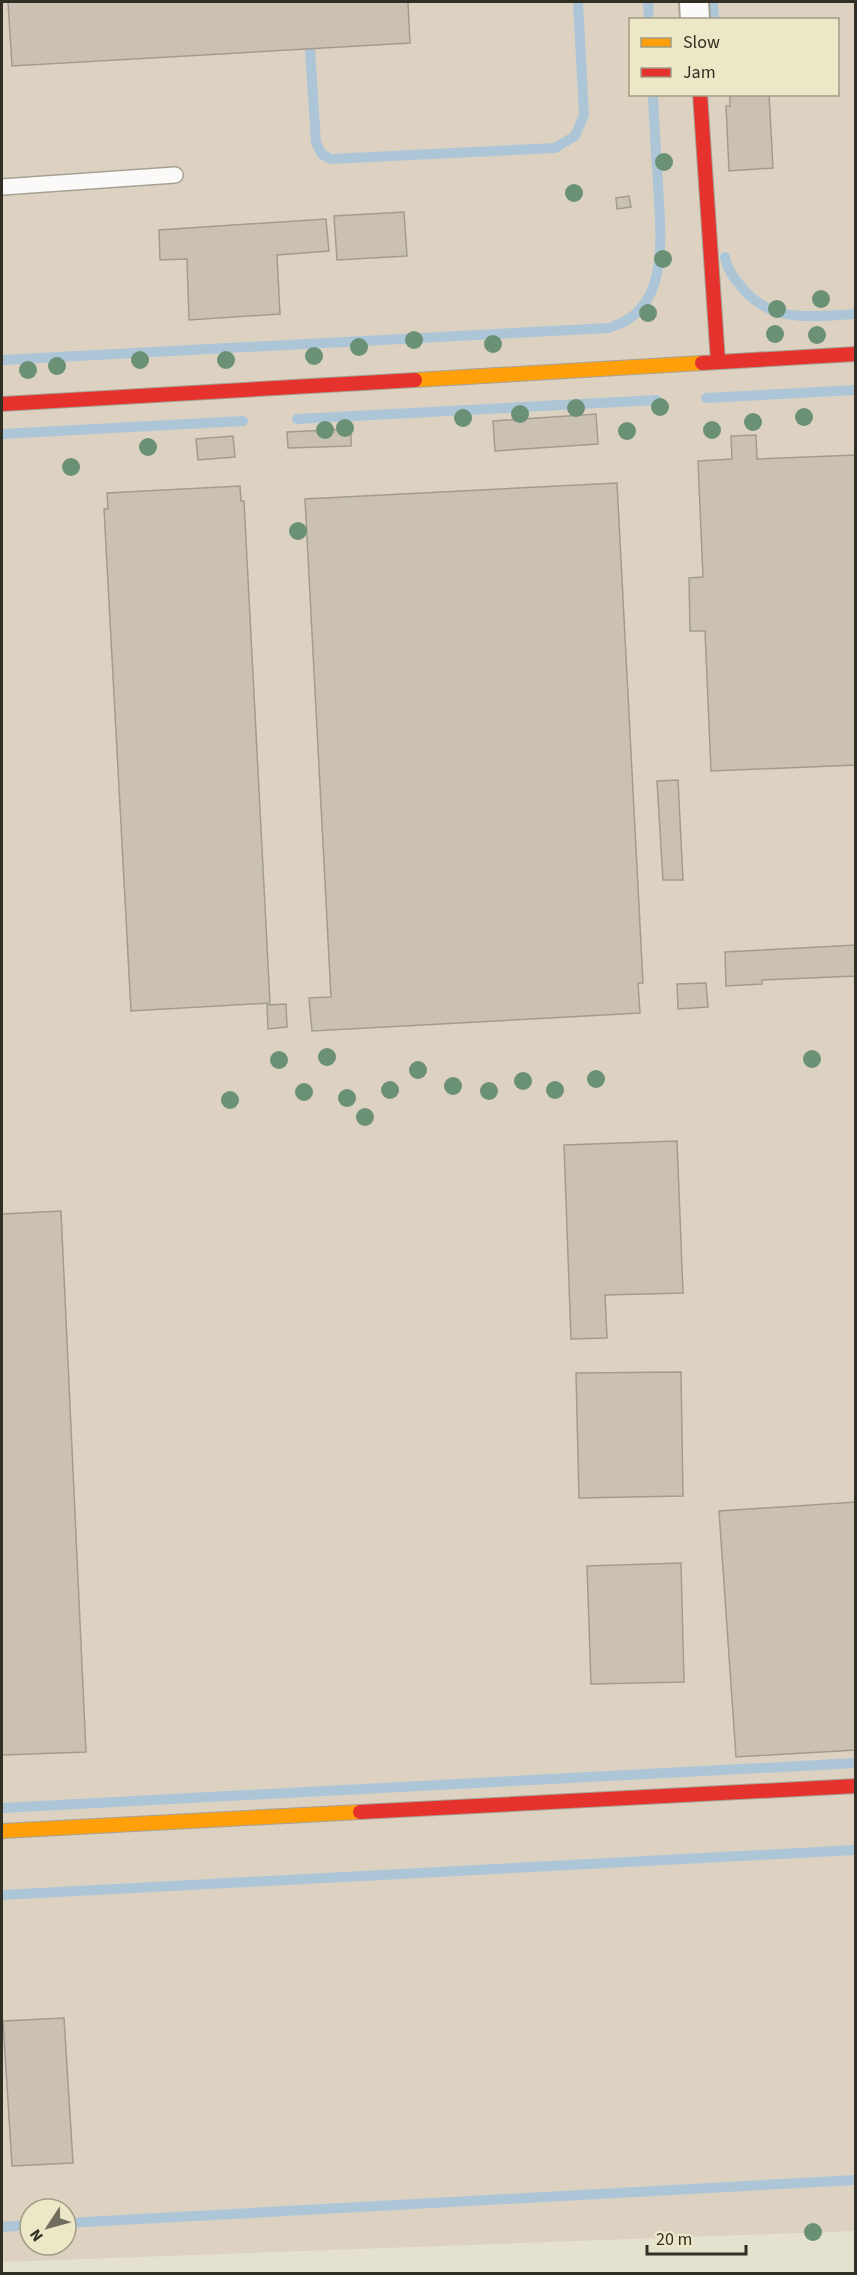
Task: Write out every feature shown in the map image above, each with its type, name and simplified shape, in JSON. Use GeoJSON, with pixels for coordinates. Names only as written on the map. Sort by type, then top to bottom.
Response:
{"type":"FeatureCollection","features":[{"type":"Feature","properties":{"kind":"street"},"geometry":{"type":"LineString","coordinates":[[694,2],[695,18]]}},
{"type":"Feature","properties":{"kind":"street"},"geometry":{"type":"LineString","coordinates":[[700,96],[718,362]]}},
{"type":"Feature","properties":{"kind":"street"},"geometry":{"type":"LineString","coordinates":[[2,404],[855,354]]}},
{"type":"Feature","properties":{"kind":"street"},"geometry":{"type":"LineString","coordinates":[[2,1831],[855,1786]]}},
{"type":"Feature","properties":{"kind":"lane"},"geometry":{"type":"LineString","coordinates":[[2,187],[176,175]]}},
{"type":"Feature","properties":{"kind":"shaded area"},"geometry":{"type":"Polygon","coordinates":[[[2,2],[855,2],[855,2231],[2,2262],[2,2]]]}},
{"type":"Feature","properties":{"kind":"building"},"geometry":{"type":"Polygon","coordinates":[[[8,2],[408,2],[410,43],[12,66],[8,2]]]}},
{"type":"Feature","properties":{"kind":"building"},"geometry":{"type":"Polygon","coordinates":[[[730,96],[769,96],[773,168],[729,171],[726,106],[730,106],[730,96]]]}},
{"type":"Feature","properties":{"kind":"building"},"geometry":{"type":"Polygon","coordinates":[[[629,196],[631,207],[617,209],[616,198],[629,196]]]}},
{"type":"Feature","properties":{"kind":"building"},"geometry":{"type":"Polygon","coordinates":[[[404,212],[407,256],[337,260],[334,216],[404,212]]]}},
{"type":"Feature","properties":{"kind":"building"},"geometry":{"type":"Polygon","coordinates":[[[326,219],[329,251],[277,255],[280,314],[189,320],[187,259],[160,260],[159,230],[326,219]]]}},
{"type":"Feature","properties":{"kind":"building"},"geometry":{"type":"Polygon","coordinates":[[[596,414],[598,444],[495,451],[493,421],[596,414]]]}},
{"type":"Feature","properties":{"kind":"building"},"geometry":{"type":"Polygon","coordinates":[[[351,429],[351,446],[288,448],[287,432],[351,429]]]}},
{"type":"Feature","properties":{"kind":"building"},"geometry":{"type":"Polygon","coordinates":[[[756,435],[757,459],[856,455],[856,765],[711,771],[705,631],[690,631],[689,578],[703,577],[698,461],[732,459],[731,436],[756,435]]]}},
{"type":"Feature","properties":{"kind":"building"},"geometry":{"type":"Polygon","coordinates":[[[233,436],[235,457],[198,460],[196,439],[233,436]]]}},
{"type":"Feature","properties":{"kind":"building"},"geometry":{"type":"Polygon","coordinates":[[[617,483],[643,983],[638,983],[640,1013],[312,1031],[309,998],[331,997],[305,499],[617,483]]]}},
{"type":"Feature","properties":{"kind":"building"},"geometry":{"type":"Polygon","coordinates":[[[240,486],[241,501],[244,501],[270,1003],[131,1011],[104,509],[108,509],[107,493],[240,486]]]}},
{"type":"Feature","properties":{"kind":"building"},"geometry":{"type":"Polygon","coordinates":[[[678,780],[683,880],[663,880],[657,781],[678,780]]]}},
{"type":"Feature","properties":{"kind":"building"},"geometry":{"type":"Polygon","coordinates":[[[856,945],[856,976],[762,980],[762,984],[726,986],[725,952],[856,945]]]}},
{"type":"Feature","properties":{"kind":"building"},"geometry":{"type":"Polygon","coordinates":[[[706,983],[708,1007],[678,1009],[677,984],[706,983]]]}},
{"type":"Feature","properties":{"kind":"building"},"geometry":{"type":"Polygon","coordinates":[[[286,1004],[287,1027],[268,1029],[267,1005],[286,1004]]]}},
{"type":"Feature","properties":{"kind":"building"},"geometry":{"type":"Polygon","coordinates":[[[677,1141],[683,1293],[605,1295],[607,1338],[571,1339],[564,1145],[677,1141]]]}},
{"type":"Feature","properties":{"kind":"building"},"geometry":{"type":"Polygon","coordinates":[[[61,1211],[86,1752],[2,1755],[2,1214],[61,1211]]]}},
{"type":"Feature","properties":{"kind":"building"},"geometry":{"type":"Polygon","coordinates":[[[681,1372],[683,1496],[579,1498],[576,1373],[681,1372]]]}},
{"type":"Feature","properties":{"kind":"building"},"geometry":{"type":"Polygon","coordinates":[[[856,1502],[856,1750],[736,1757],[719,1511],[856,1502]]]}},
{"type":"Feature","properties":{"kind":"building"},"geometry":{"type":"Polygon","coordinates":[[[681,1563],[684,1682],[591,1684],[587,1566],[681,1563]]]}},
{"type":"Feature","properties":{"kind":"building"},"geometry":{"type":"Polygon","coordinates":[[[64,2018],[73,2163],[12,2166],[3,2021],[64,2018]]]}},
{"type":"Feature","properties":{"kind":"waterway"},"geometry":{"type":"LineString","coordinates":[[310,49],[316,143],[322,154],[330,159],[555,148],[575,136],[584,115],[578,2]]}},
{"type":"Feature","properties":{"kind":"waterway"},"geometry":{"type":"LineString","coordinates":[[648,2],[649,18]]}},
{"type":"Feature","properties":{"kind":"waterway"},"geometry":{"type":"LineString","coordinates":[[713,2],[714,18]]}},
{"type":"Feature","properties":{"kind":"waterway"},"geometry":{"type":"LineString","coordinates":[[614,326],[633,316],[646,302],[654,285],[658,265],[660,222],[653,96]]}},
{"type":"Feature","properties":{"kind":"waterway"},"geometry":{"type":"LineString","coordinates":[[725,257],[729,270],[743,289],[767,308],[795,315],[856,314]]}},
{"type":"Feature","properties":{"kind":"waterway"},"geometry":{"type":"LineString","coordinates":[[2,360],[609,328]]}},
{"type":"Feature","properties":{"kind":"waterway"},"geometry":{"type":"LineString","coordinates":[[706,398],[856,390]]}},
{"type":"Feature","properties":{"kind":"waterway"},"geometry":{"type":"LineString","coordinates":[[297,419],[657,400]]}},
{"type":"Feature","properties":{"kind":"waterway"},"geometry":{"type":"LineString","coordinates":[[2,434],[243,421]]}},
{"type":"Feature","properties":{"kind":"waterway"},"geometry":{"type":"LineString","coordinates":[[764,1768],[856,1763]]}},
{"type":"Feature","properties":{"kind":"waterway"},"geometry":{"type":"LineString","coordinates":[[2,1808],[760,1768]]}},
{"type":"Feature","properties":{"kind":"waterway"},"geometry":{"type":"LineString","coordinates":[[2,1895],[856,1850]]}},
{"type":"Feature","properties":{"kind":"waterway"},"geometry":{"type":"LineString","coordinates":[[78,2222],[856,2180]]}},
{"type":"Feature","properties":{"kind":"waterway"},"geometry":{"type":"LineString","coordinates":[[2,2227],[18,2226]]}},
{"type":"Feature","properties":{"kind":"traffic: slow"},"geometry":{"type":"LineString","coordinates":[[415,380],[702,363]]}},
{"type":"Feature","properties":{"kind":"traffic: slow"},"geometry":{"type":"LineString","coordinates":[[2,1831],[360,1812]]}},
{"type":"Feature","properties":{"kind":"traffic: jam"},"geometry":{"type":"LineString","coordinates":[[700,96],[718,362]]}},
{"type":"Feature","properties":{"kind":"traffic: jam"},"geometry":{"type":"LineString","coordinates":[[702,363],[856,354]]}},
{"type":"Feature","properties":{"kind":"traffic: jam"},"geometry":{"type":"LineString","coordinates":[[2,404],[415,380]]}},
{"type":"Feature","properties":{"kind":"traffic: jam"},"geometry":{"type":"LineString","coordinates":[[360,1812],[856,1786]]}}]}
